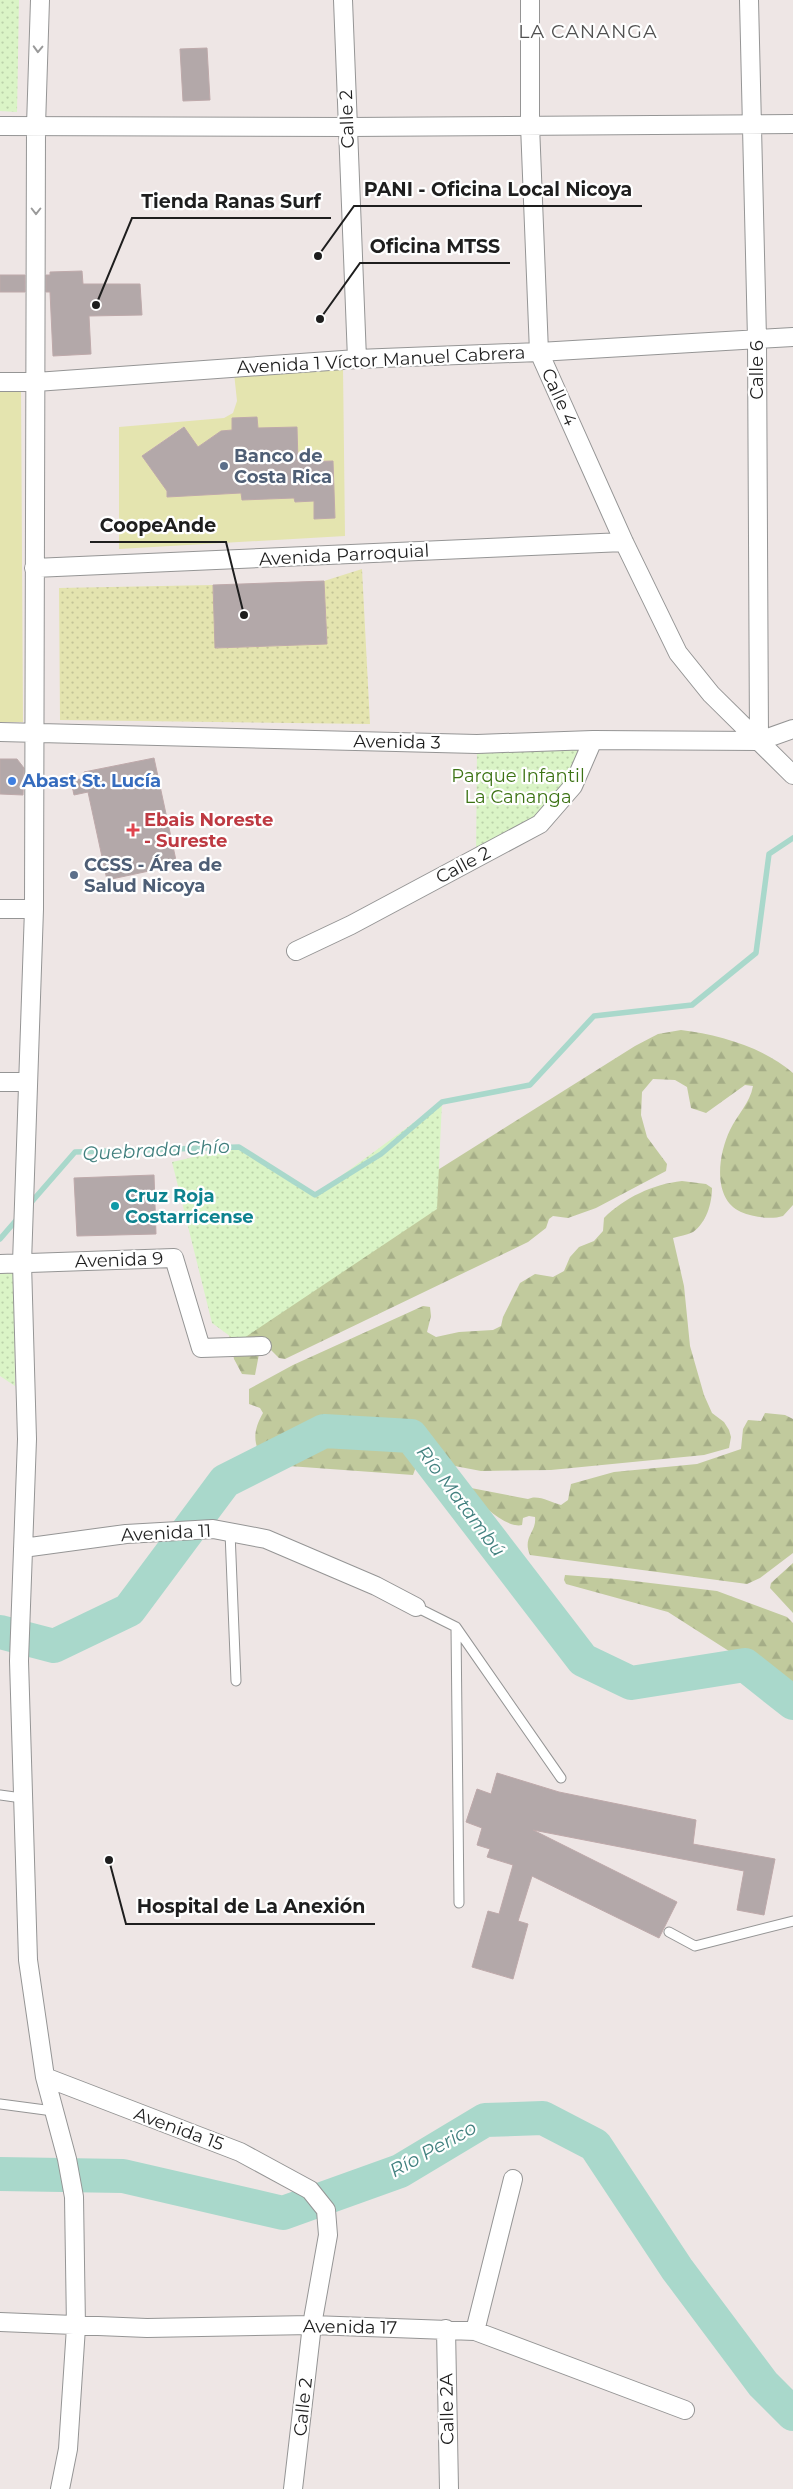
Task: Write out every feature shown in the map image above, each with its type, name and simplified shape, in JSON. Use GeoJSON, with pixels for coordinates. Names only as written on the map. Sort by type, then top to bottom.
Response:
{"type":"FeatureCollection","features":[{"type":"Feature","properties":{"kind":"street"},"geometry":{"type":"LineString","coordinates":[[40,0],[36,126],[34,909],[22,1263],[27,1439],[19,1661],[28,1960],[45,2077],[67,2159],[74,2197],[76,2327],[68,2449],[60,2489]]}},
{"type":"Feature","properties":{"kind":"street","name":"Calle 2"},"geometry":{"type":"LineString","coordinates":[[343,0],[356,359]]}},
{"type":"Feature","properties":{"kind":"street","name":"Calle 4"},"geometry":{"type":"LineString","coordinates":[[530,0],[530,125],[539,352],[624,542],[678,653],[711,694],[793,775]]}},
{"type":"Feature","properties":{"kind":"street","name":"Calle 6"},"geometry":{"type":"LineString","coordinates":[[749,0],[756,339],[759,741]]}},
{"type":"Feature","properties":{"kind":"street"},"geometry":{"type":"LineString","coordinates":[[0,126],[348,127],[793,124]]}},
{"type":"Feature","properties":{"kind":"street","name":"Avenida 1 Víctor Manuel Cabrera"},"geometry":{"type":"LineString","coordinates":[[0,382],[36,382],[356,359],[539,352],[793,338]]}},
{"type":"Feature","properties":{"kind":"street","name":"Avenida Parroquial"},"geometry":{"type":"LineString","coordinates":[[34,568],[624,542]]}},
{"type":"Feature","properties":{"kind":"street","name":"Avenida 3"},"geometry":{"type":"LineString","coordinates":[[0,732],[477,744],[593,740],[759,741],[793,729]]}},
{"type":"Feature","properties":{"kind":"street","name":"Calle 2"},"geometry":{"type":"LineString","coordinates":[[296,951],[351,925],[540,824],[573,786],[593,740]]}},
{"type":"Feature","properties":{"kind":"street"},"geometry":{"type":"LineString","coordinates":[[0,909],[34,909]]}},
{"type":"Feature","properties":{"kind":"street"},"geometry":{"type":"LineString","coordinates":[[0,1082],[27,1082]]}},
{"type":"Feature","properties":{"kind":"street","name":"Avenida 9"},"geometry":{"type":"LineString","coordinates":[[0,1264],[174,1258],[201,1348],[262,1346]]}},
{"type":"Feature","properties":{"kind":"street","name":"Avenida 11"},"geometry":{"type":"LineString","coordinates":[[22,1548],[126,1534],[222,1531],[266,1539],[376,1586],[416,1606]]}},
{"type":"Feature","properties":{"kind":"street","name":"Avenida 15"},"geometry":{"type":"LineString","coordinates":[[45,2077],[240,2152],[310,2190],[326,2210],[328,2235],[312,2325]]}},
{"type":"Feature","properties":{"kind":"street"},"geometry":{"type":"LineString","coordinates":[[475,2331],[513,2178]]}},
{"type":"Feature","properties":{"kind":"street","name":"Avenida 17"},"geometry":{"type":"LineString","coordinates":[[0,2322],[76,2327],[147,2328],[312,2325],[475,2331],[685,2410]]}},
{"type":"Feature","properties":{"kind":"street","name":"Calle 2"},"geometry":{"type":"LineString","coordinates":[[293,2489],[312,2325]]}},
{"type":"Feature","properties":{"kind":"street","name":"Calle 2A"},"geometry":{"type":"LineString","coordinates":[[446,2329],[449,2489]]}},
{"type":"Feature","properties":{"kind":"lane"},"geometry":{"type":"LineString","coordinates":[[222,1531],[236,1681]]}},
{"type":"Feature","properties":{"kind":"lane"},"geometry":{"type":"LineString","coordinates":[[416,1606],[456,1627],[561,1778]]}},
{"type":"Feature","properties":{"kind":"lane"},"geometry":{"type":"LineString","coordinates":[[456,1627],[459,1903]]}},
{"type":"Feature","properties":{"kind":"lane"},"geometry":{"type":"LineString","coordinates":[[0,1795],[22,1798]]}},
{"type":"Feature","properties":{"kind":"lane"},"geometry":{"type":"LineString","coordinates":[[669,1932],[695,1946],[793,1921]]}},
{"type":"Feature","properties":{"kind":"lane"},"geometry":{"type":"LineString","coordinates":[[0,2104],[53,2111]]}},
{"type":"Feature","properties":{"kind":"green space"},"geometry":{"type":"Polygon","coordinates":[[[0,0],[19,0],[17,112],[0,111],[0,0]]]}},
{"type":"Feature","properties":{"kind":"green space"},"geometry":{"type":"Polygon","coordinates":[[[343,367],[345,536],[119,549],[119,427],[224,418],[233,413],[237,401],[234,373],[343,367]],[[257,417],[232,418],[232,430],[221,431],[198,447],[183,427],[142,456],[157,477],[166,470],[167,497],[241,493],[242,500],[294,498],[295,502],[314,501],[315,519],[335,518],[333,461],[318,461],[318,473],[299,474],[297,427],[258,428],[257,417]]]}},
{"type":"Feature","properties":{"kind":"green space"},"geometry":{"type":"Polygon","coordinates":[[[21,390],[23,722],[0,722],[0,391],[21,390]]]}},
{"type":"Feature","properties":{"kind":"green space"},"geometry":{"type":"Polygon","coordinates":[[[362,569],[370,724],[60,720],[59,588],[213,585],[216,648],[326,644],[324,581],[362,569]]]}},
{"type":"Feature","properties":{"kind":"green space","name":"Parque Infantil La Cananga"},"geometry":{"type":"Polygon","coordinates":[[[593,740],[540,824],[476,859],[477,744],[593,740]]]}},
{"type":"Feature","properties":{"kind":"green space"},"geometry":{"type":"Polygon","coordinates":[[[681,1030],[711,1035],[755,1049],[793,1073],[793,1205],[783,1216],[773,1218],[762,1217],[741,1212],[732,1206],[725,1197],[722,1187],[720,1176],[721,1164],[726,1140],[733,1124],[749,1098],[753,1086],[745,1085],[706,1113],[691,1108],[687,1087],[675,1080],[653,1079],[642,1092],[641,1115],[647,1137],[667,1164],[666,1171],[596,1208],[568,1218],[553,1216],[549,1219],[546,1228],[528,1242],[285,1359],[279,1358],[266,1345],[260,1349],[255,1375],[242,1374],[234,1359],[228,1329],[328,1239],[635,1046],[658,1034],[681,1030]]]}},
{"type":"Feature","properties":{"kind":"green space"},"geometry":{"type":"Polygon","coordinates":[[[442,1102],[437,1209],[238,1342],[212,1323],[172,1162],[239,1147],[315,1195],[442,1102]]]}},
{"type":"Feature","properties":{"kind":"green space"},"geometry":{"type":"Polygon","coordinates":[[[682,1181],[706,1184],[712,1188],[709,1207],[705,1218],[698,1228],[688,1234],[673,1238],[684,1286],[690,1346],[704,1395],[712,1413],[724,1422],[729,1430],[731,1437],[729,1448],[704,1455],[551,1470],[481,1471],[439,1463],[417,1464],[413,1475],[265,1463],[258,1450],[255,1438],[257,1426],[263,1413],[260,1408],[249,1404],[249,1389],[293,1365],[423,1306],[430,1307],[431,1316],[427,1332],[436,1337],[459,1332],[493,1330],[501,1326],[503,1317],[520,1283],[535,1274],[553,1277],[564,1271],[570,1257],[579,1247],[594,1241],[603,1231],[604,1218],[630,1198],[660,1185],[682,1181]]]}},
{"type":"Feature","properties":{"kind":"green space"},"geometry":{"type":"Polygon","coordinates":[[[0,1264],[14,1264],[15,1386],[0,1376],[0,1264]]]}},
{"type":"Feature","properties":{"kind":"green space"},"geometry":{"type":"Polygon","coordinates":[[[765,1413],[785,1415],[793,1419],[793,1553],[760,1578],[747,1584],[530,1555],[528,1544],[534,1527],[535,1517],[523,1518],[522,1525],[509,1523],[494,1514],[470,1493],[471,1488],[528,1499],[536,1497],[561,1505],[568,1500],[571,1484],[614,1472],[697,1464],[741,1449],[743,1429],[748,1420],[761,1421],[765,1413]]]}},
{"type":"Feature","properties":{"kind":"green space"},"geometry":{"type":"Polygon","coordinates":[[[793,1563],[793,1613],[770,1588],[771,1583],[793,1563]]]}},
{"type":"Feature","properties":{"kind":"green space"},"geometry":{"type":"Polygon","coordinates":[[[565,1575],[717,1591],[787,1617],[793,1623],[793,1684],[768,1676],[668,1612],[566,1584],[564,1580],[565,1575]]]}},
{"type":"Feature","properties":{"kind":"building"},"geometry":{"type":"Polygon","coordinates":[[[207,48],[210,100],[183,101],[180,49],[207,48]]]}},
{"type":"Feature","properties":{"kind":"building"},"geometry":{"type":"Polygon","coordinates":[[[82,271],[83,284],[140,284],[142,315],[89,316],[91,354],[53,356],[50,292],[46,292],[46,275],[50,275],[50,272],[82,271]]]}},
{"type":"Feature","properties":{"kind":"building"},"geometry":{"type":"Polygon","coordinates":[[[0,275],[25,275],[25,292],[0,292],[0,275]]]}},
{"type":"Feature","properties":{"kind":"building","name":"Banco de Costa Rica"},"geometry":{"type":"Polygon","coordinates":[[[257,417],[258,428],[297,427],[298,462],[333,461],[335,518],[314,519],[314,501],[295,502],[294,498],[242,500],[241,493],[167,497],[167,491],[142,456],[184,427],[198,447],[221,431],[232,430],[232,418],[257,417]]]}},
{"type":"Feature","properties":{"kind":"building"},"geometry":{"type":"Polygon","coordinates":[[[324,581],[327,644],[215,648],[213,585],[324,581]]]}},
{"type":"Feature","properties":{"kind":"building","name":"Ebais Noreste - Sureste"},"geometry":{"type":"Polygon","coordinates":[[[154,758],[177,865],[107,880],[88,792],[74,795],[71,781],[85,778],[84,772],[154,758]]]}},
{"type":"Feature","properties":{"kind":"building","name":"Abast St. Lucía"},"geometry":{"type":"Polygon","coordinates":[[[0,759],[17,759],[24,768],[23,795],[0,794],[0,759]]]}},
{"type":"Feature","properties":{"kind":"building","name":"Cruz Roja Costarricense"},"geometry":{"type":"Polygon","coordinates":[[[154,1175],[156,1234],[77,1236],[74,1178],[154,1175]]]}},
{"type":"Feature","properties":{"kind":"building"},"geometry":{"type":"Polygon","coordinates":[[[497,1773],[559,1792],[696,1820],[693,1844],[775,1859],[764,1915],[737,1910],[744,1871],[533,1830],[677,1902],[659,1938],[532,1876],[518,1921],[528,1924],[513,1979],[472,1967],[488,1911],[499,1914],[513,1865],[487,1857],[490,1849],[477,1845],[482,1828],[466,1822],[477,1789],[491,1794],[497,1773]]]}},
{"type":"Feature","properties":{"kind":"waterway","name":"Quebrada Chío"},"geometry":{"type":"LineString","coordinates":[[28,1206],[75,1152],[239,1147],[315,1195],[381,1154],[442,1102],[530,1085],[594,1016],[692,1005],[756,953],[769,854],[793,838]]}},
{"type":"Feature","properties":{"kind":"waterway","name":"Quebrada Chío"},"geometry":{"type":"LineString","coordinates":[[0,1239],[19,1217]]}},
{"type":"Feature","properties":{"kind":"waterway","name":"Río Matambú"},"geometry":{"type":"LineString","coordinates":[[0,1632],[54,1646],[129,1610],[225,1481],[324,1431],[411,1436],[583,1660],[631,1683],[745,1665],[793,1703]]}},
{"type":"Feature","properties":{"kind":"waterway","name":"Río Perico"},"geometry":{"type":"LineString","coordinates":[[0,2174],[123,2176],[283,2213],[400,2171],[485,2120],[543,2118],[595,2145],[677,2269],[763,2384],[793,2414]]}},
{"type":"Feature","properties":{"kind":"place","name":"PANI - Oficina Local Nicoya"},"geometry":{"type":"Point","coordinates":[318,256]}},
{"type":"Feature","properties":{"kind":"place","name":"Tienda Ranas Surf"},"geometry":{"type":"Point","coordinates":[96,305]}},
{"type":"Feature","properties":{"kind":"place","name":"Oficina MTSS"},"geometry":{"type":"Point","coordinates":[320,319]}},
{"type":"Feature","properties":{"kind":"place","name":"Banco de Costa Rica"},"geometry":{"type":"Point","coordinates":[224,466]}},
{"type":"Feature","properties":{"kind":"place","name":"CoopeAnde"},"geometry":{"type":"Point","coordinates":[244,615]}},
{"type":"Feature","properties":{"kind":"place","name":"Abast St. Lucía"},"geometry":{"type":"Point","coordinates":[12,781]}},
{"type":"Feature","properties":{"kind":"place","name":"Ebais Noreste - Sureste"},"geometry":{"type":"Point","coordinates":[133,830]}},
{"type":"Feature","properties":{"kind":"place","name":"CCSS - Área de Salud Nicoya"},"geometry":{"type":"Point","coordinates":[74,875]}},
{"type":"Feature","properties":{"kind":"place","name":"Cruz Roja Costarricense"},"geometry":{"type":"Point","coordinates":[115,1206]}},
{"type":"Feature","properties":{"kind":"place","name":"Hospital de La Anexión"},"geometry":{"type":"Point","coordinates":[109,1860]}},
{"type":"Feature","properties":{"kind":"district","name":"LA CANANGA"},"geometry":{"type":"Point","coordinates":[588,31]}}]}
